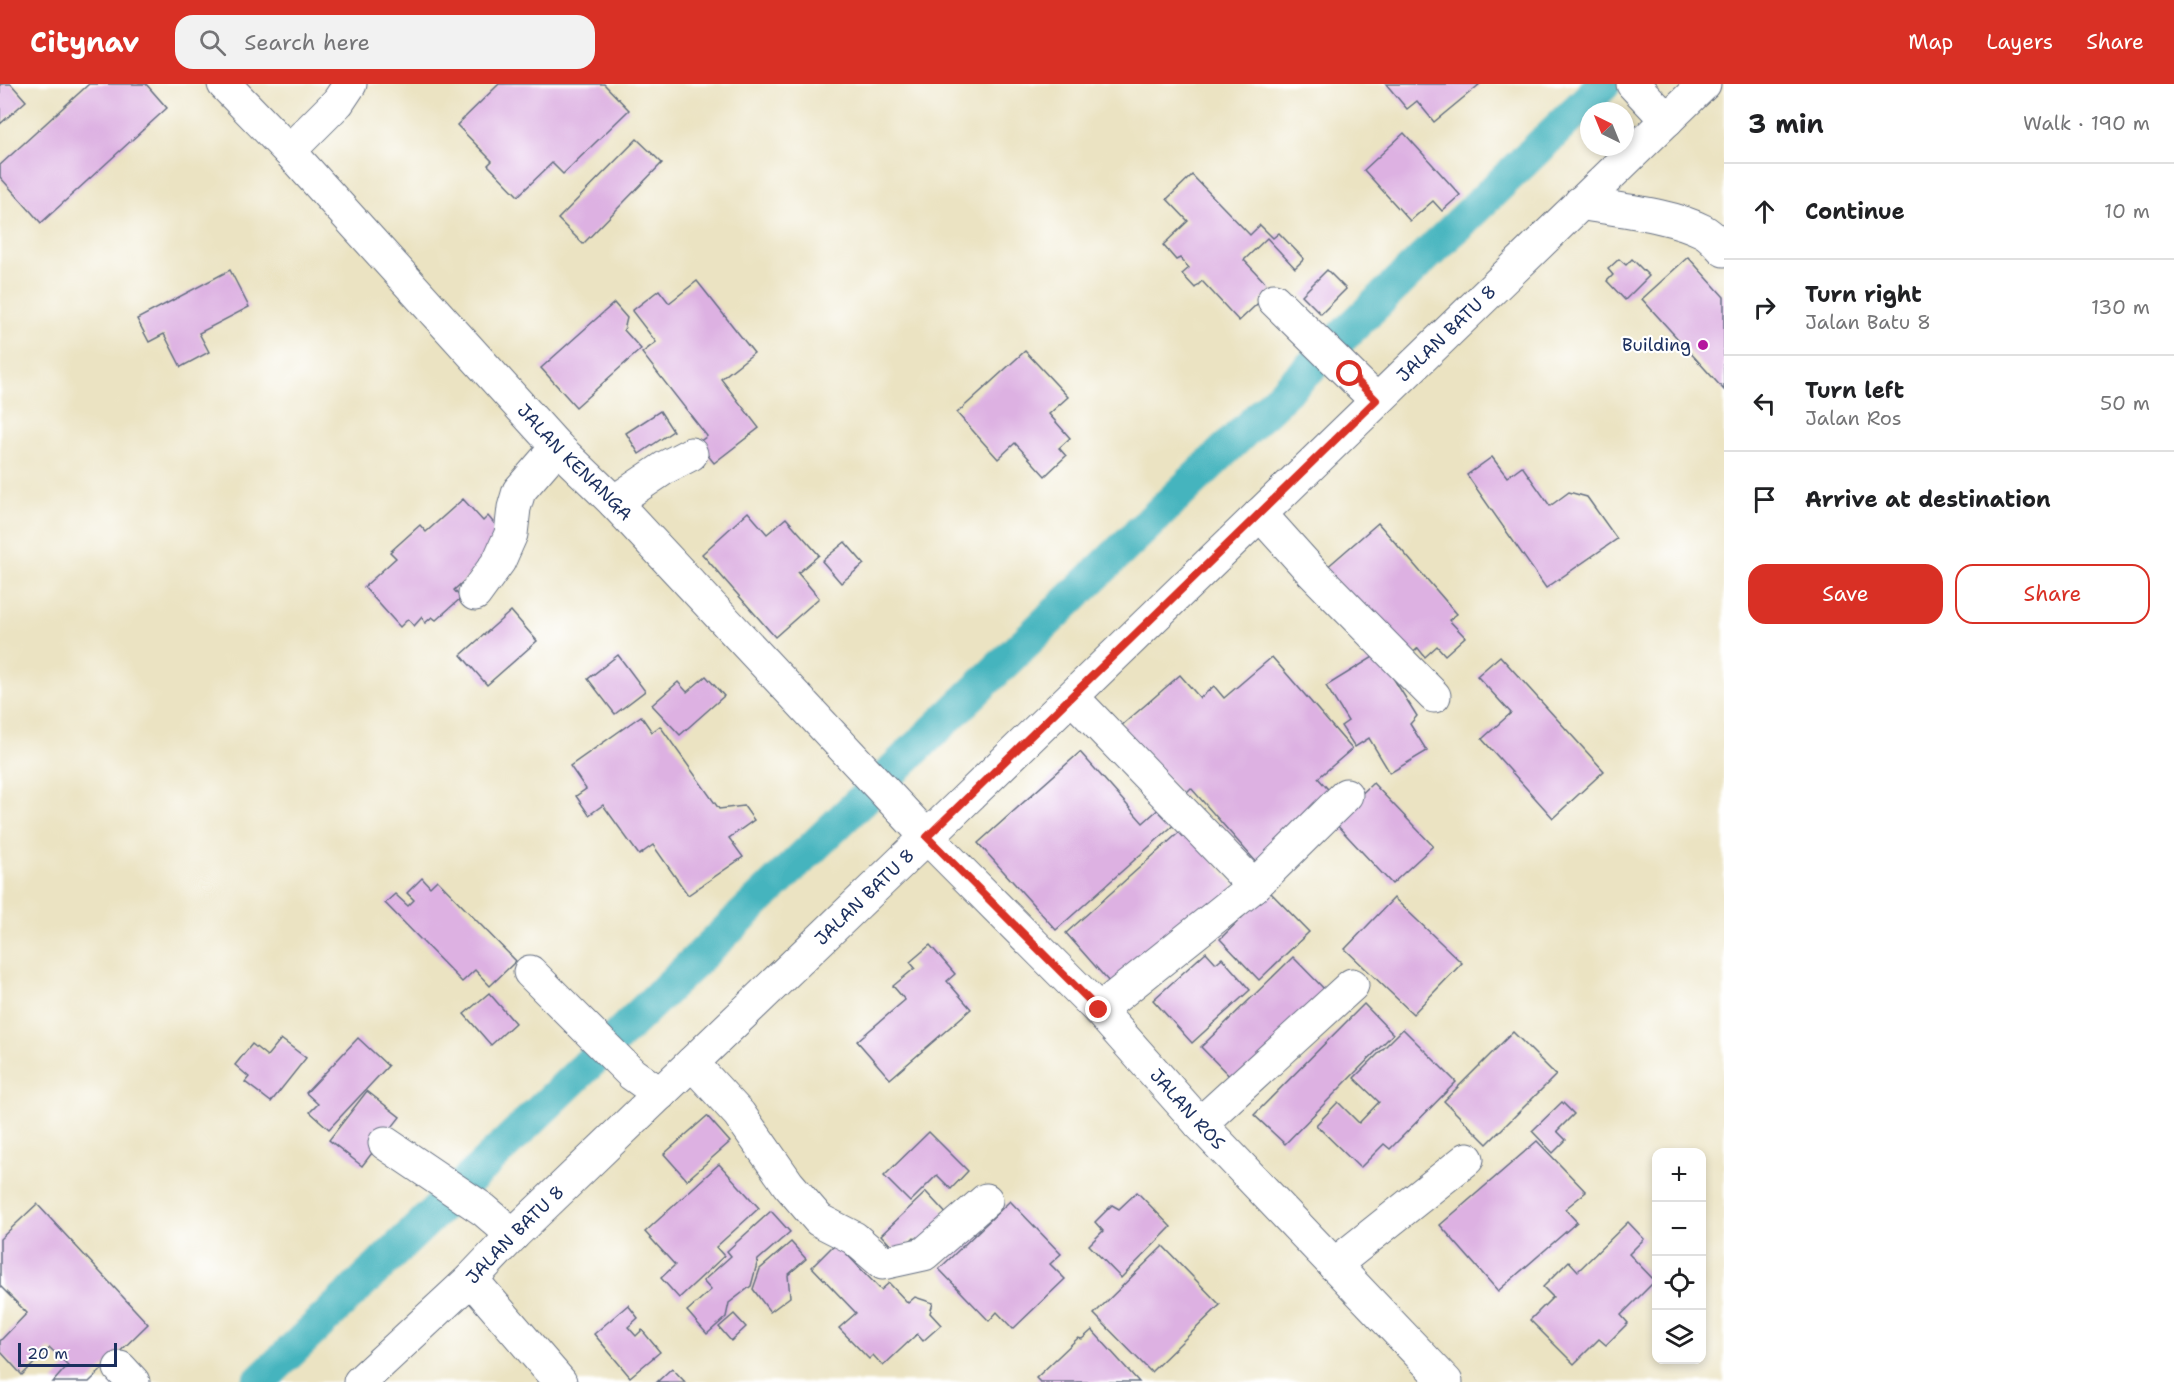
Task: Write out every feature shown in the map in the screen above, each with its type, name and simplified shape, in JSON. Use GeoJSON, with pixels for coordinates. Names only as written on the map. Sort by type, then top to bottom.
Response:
{"type":"FeatureCollection","features":[{"type":"Feature","properties":{"kind":"street","name":"JALAN KENANGA"},"geometry":{"type":"LineString","coordinates":[[224,84],[289,151],[557,447],[614,502],[917,826]]}},
{"type":"Feature","properties":{"kind":"street"},"geometry":{"type":"LineString","coordinates":[[289,151],[338,102],[350,84]]}},
{"type":"Feature","properties":{"kind":"street","name":"JALAN BATU 8"},"geometry":{"type":"LineString","coordinates":[[360,1382],[471,1279],[513,1235],[692,1063],[917,826],[1072,697],[1704,84]]}},
{"type":"Feature","properties":{"kind":"street"},"geometry":{"type":"LineString","coordinates":[[1637,88],[1666,120]]}},
{"type":"Feature","properties":{"kind":"street"},"geometry":{"type":"LineString","coordinates":[[1580,203],[1687,225],[1706,232],[1724,250]]}},
{"type":"Feature","properties":{"kind":"street"},"geometry":{"type":"LineString","coordinates":[[1274,300],[1376,400]]}},
{"type":"Feature","properties":{"kind":"street"},"geometry":{"type":"LineString","coordinates":[[474,594],[499,561],[510,534],[519,491],[557,447]]}},
{"type":"Feature","properties":{"kind":"street"},"geometry":{"type":"LineString","coordinates":[[614,502],[666,467],[691,454]]}},
{"type":"Feature","properties":{"kind":"street"},"geometry":{"type":"LineString","coordinates":[[1260,514],[1313,573],[1434,696]]}},
{"type":"Feature","properties":{"kind":"street"},"geometry":{"type":"LineString","coordinates":[[1072,697],[1254,886]]}},
{"type":"Feature","properties":{"kind":"street"},"geometry":{"type":"LineString","coordinates":[[1099,1010],[1254,886],[1346,795]]}},
{"type":"Feature","properties":{"kind":"street","name":"JALAN ROS"},"geometry":{"type":"LineString","coordinates":[[917,826],[1099,1010],[1200,1124],[1446,1382]]}},
{"type":"Feature","properties":{"kind":"street"},"geometry":{"type":"LineString","coordinates":[[530,972],[632,1074],[660,1094]]}},
{"type":"Feature","properties":{"kind":"street"},"geometry":{"type":"LineString","coordinates":[[1200,1124],[1352,985]]}},
{"type":"Feature","properties":{"kind":"street"},"geometry":{"type":"LineString","coordinates":[[692,1063],[739,1114],[788,1184],[819,1220],[854,1238],[883,1263],[924,1254],[986,1200]]}},
{"type":"Feature","properties":{"kind":"street"},"geometry":{"type":"LineString","coordinates":[[385,1143],[484,1210],[513,1235]]}},
{"type":"Feature","properties":{"kind":"street"},"geometry":{"type":"LineString","coordinates":[[1334,1265],[1467,1160]]}},
{"type":"Feature","properties":{"kind":"street"},"geometry":{"type":"LineString","coordinates":[[471,1279],[560,1382]]}},
{"type":"Feature","properties":{"kind":"building"},"geometry":{"type":"Polygon","coordinates":[[[0,84],[11,84],[26,101],[0,124],[0,84]]]}},
{"type":"Feature","properties":{"kind":"building"},"geometry":{"type":"Polygon","coordinates":[[[89,84],[146,84],[167,108],[41,223],[0,177],[0,165],[89,84]]]}},
{"type":"Feature","properties":{"kind":"building"},"geometry":{"type":"Polygon","coordinates":[[[499,84],[604,84],[629,110],[563,174],[552,163],[518,196],[488,165],[492,161],[457,125],[499,84]]]}},
{"type":"Feature","properties":{"kind":"building"},"geometry":{"type":"Polygon","coordinates":[[[1386,84],[1480,84],[1434,122],[1417,101],[1407,109],[1386,84]]]}},
{"type":"Feature","properties":{"kind":"building"},"geometry":{"type":"Polygon","coordinates":[[[1404,133],[1460,195],[1442,211],[1433,201],[1410,221],[1364,170],[1404,133]]]}},
{"type":"Feature","properties":{"kind":"building"},"geometry":{"type":"Polygon","coordinates":[[[637,139],[662,163],[583,244],[558,219],[637,139]]]}},
{"type":"Feature","properties":{"kind":"building"},"geometry":{"type":"Polygon","coordinates":[[[1192,175],[1250,235],[1260,225],[1273,238],[1279,233],[1304,259],[1295,268],[1267,238],[1244,260],[1272,290],[1239,321],[1202,281],[1195,288],[1182,274],[1189,268],[1180,258],[1176,260],[1163,245],[1188,221],[1167,199],[1192,175]]]}},
{"type":"Feature","properties":{"kind":"building","name":"Building"},"geometry":{"type":"Polygon","coordinates":[[[1688,257],[1724,297],[1724,390],[1642,299],[1688,257]]]}},
{"type":"Feature","properties":{"kind":"building","name":"Building"},"geometry":{"type":"Polygon","coordinates":[[[1619,259],[1626,265],[1632,259],[1649,276],[1625,300],[1607,281],[1613,275],[1608,269],[1619,259]]]}},
{"type":"Feature","properties":{"kind":"building"},"geometry":{"type":"Polygon","coordinates":[[[230,270],[249,307],[199,333],[209,352],[181,367],[164,334],[149,342],[137,319],[230,270]]]}},
{"type":"Feature","properties":{"kind":"building"},"geometry":{"type":"Polygon","coordinates":[[[1327,270],[1346,289],[1321,314],[1302,295],[1327,270]]]}},
{"type":"Feature","properties":{"kind":"building"},"geometry":{"type":"Polygon","coordinates":[[[697,281],[754,353],[721,379],[759,428],[714,463],[698,443],[707,436],[642,353],[656,342],[632,311],[659,290],[669,303],[697,281]]]}},
{"type":"Feature","properties":{"kind":"building"},"geometry":{"type":"Polygon","coordinates":[[[614,303],[627,318],[624,330],[641,349],[576,407],[541,368],[614,303]]]}},
{"type":"Feature","properties":{"kind":"building"},"geometry":{"type":"Polygon","coordinates":[[[1025,351],[1068,397],[1049,414],[1070,438],[1059,448],[1066,456],[1045,476],[1015,443],[998,459],[957,413],[1025,351]]]}},
{"type":"Feature","properties":{"kind":"building"},"geometry":{"type":"Polygon","coordinates":[[[660,411],[673,431],[639,454],[626,433],[660,411]]]}},
{"type":"Feature","properties":{"kind":"building"},"geometry":{"type":"Polygon","coordinates":[[[1492,457],[1507,477],[1522,466],[1550,506],[1569,492],[1587,497],[1617,539],[1546,588],[1467,475],[1492,457]]]}},
{"type":"Feature","properties":{"kind":"building"},"geometry":{"type":"Polygon","coordinates":[[[463,499],[483,521],[488,516],[498,528],[502,546],[454,590],[461,598],[436,620],[432,617],[425,623],[422,617],[414,626],[408,619],[400,627],[364,587],[396,558],[390,552],[420,525],[426,532],[463,499]]]}},
{"type":"Feature","properties":{"kind":"building"},"geometry":{"type":"Polygon","coordinates":[[[748,512],[767,534],[786,518],[819,555],[798,573],[819,598],[775,637],[702,554],[748,512]]]}},
{"type":"Feature","properties":{"kind":"building"},"geometry":{"type":"Polygon","coordinates":[[[1378,523],[1457,614],[1449,620],[1465,637],[1445,655],[1437,646],[1425,657],[1418,648],[1404,661],[1325,569],[1378,523]]]}},
{"type":"Feature","properties":{"kind":"building"},"geometry":{"type":"Polygon","coordinates":[[[845,542],[864,564],[841,583],[822,561],[845,542]]]}},
{"type":"Feature","properties":{"kind":"building"},"geometry":{"type":"Polygon","coordinates":[[[511,611],[537,641],[487,685],[461,655],[511,611]]]}},
{"type":"Feature","properties":{"kind":"building"},"geometry":{"type":"Polygon","coordinates":[[[1378,654],[1417,716],[1410,724],[1427,751],[1390,773],[1369,738],[1355,747],[1341,726],[1348,721],[1326,686],[1378,654]]]}},
{"type":"Feature","properties":{"kind":"building"},"geometry":{"type":"Polygon","coordinates":[[[618,655],[645,691],[615,714],[588,679],[618,655]]]}},
{"type":"Feature","properties":{"kind":"building"},"geometry":{"type":"Polygon","coordinates":[[[1500,656],[1604,771],[1553,818],[1482,739],[1511,713],[1477,676],[1500,656]]]}},
{"type":"Feature","properties":{"kind":"building"},"geometry":{"type":"Polygon","coordinates":[[[1272,657],[1352,749],[1318,778],[1335,797],[1258,864],[1191,788],[1183,796],[1121,726],[1180,675],[1200,698],[1214,686],[1224,698],[1272,657]]]}},
{"type":"Feature","properties":{"kind":"building"},"geometry":{"type":"Polygon","coordinates":[[[706,676],[724,696],[680,735],[652,705],[678,682],[687,692],[706,676]]]}},
{"type":"Feature","properties":{"kind":"building"},"geometry":{"type":"Polygon","coordinates":[[[641,716],[652,732],[660,726],[719,809],[744,806],[754,820],[729,838],[743,857],[688,895],[653,845],[639,855],[603,805],[589,815],[576,796],[586,789],[570,766],[641,716]]]}},
{"type":"Feature","properties":{"kind":"building"},"geometry":{"type":"Polygon","coordinates":[[[1080,752],[1143,823],[1163,805],[1177,822],[1056,930],[978,843],[1080,752]]]}},
{"type":"Feature","properties":{"kind":"building"},"geometry":{"type":"Polygon","coordinates":[[[1373,783],[1433,846],[1392,884],[1333,821],[1373,783]]]}},
{"type":"Feature","properties":{"kind":"building"},"geometry":{"type":"Polygon","coordinates":[[[1184,828],[1235,887],[1117,991],[1066,933],[1184,828]]]}},
{"type":"Feature","properties":{"kind":"building"},"geometry":{"type":"Polygon","coordinates":[[[422,878],[430,887],[437,880],[516,961],[490,986],[475,970],[462,982],[385,903],[395,894],[408,906],[414,900],[407,893],[422,878]]]}},
{"type":"Feature","properties":{"kind":"building"},"geometry":{"type":"Polygon","coordinates":[[[1269,891],[1309,932],[1259,980],[1220,939],[1269,891]]]}},
{"type":"Feature","properties":{"kind":"building"},"geometry":{"type":"Polygon","coordinates":[[[1394,898],[1462,963],[1413,1014],[1345,949],[1394,898]]]}},
{"type":"Feature","properties":{"kind":"building"},"geometry":{"type":"Polygon","coordinates":[[[930,945],[955,974],[947,981],[971,1009],[890,1079],[857,1041],[905,1000],[893,986],[915,968],[910,962],[930,945]]]}},
{"type":"Feature","properties":{"kind":"building"},"geometry":{"type":"Polygon","coordinates":[[[1206,952],[1216,963],[1222,958],[1250,990],[1192,1043],[1153,1000],[1206,952]]]}},
{"type":"Feature","properties":{"kind":"building"},"geometry":{"type":"Polygon","coordinates":[[[1293,957],[1331,996],[1238,1085],[1201,1047],[1293,957]]]}},
{"type":"Feature","properties":{"kind":"building"},"geometry":{"type":"Polygon","coordinates":[[[489,993],[515,1023],[491,1045],[464,1014],[489,993]]]}},
{"type":"Feature","properties":{"kind":"building"},"geometry":{"type":"Polygon","coordinates":[[[1364,1004],[1393,1034],[1285,1144],[1254,1115],[1364,1004]]]}},
{"type":"Feature","properties":{"kind":"building"},"geometry":{"type":"Polygon","coordinates":[[[1403,1029],[1456,1082],[1390,1149],[1384,1144],[1360,1168],[1316,1125],[1338,1102],[1359,1123],[1379,1102],[1354,1078],[1403,1029]]]}},
{"type":"Feature","properties":{"kind":"building"},"geometry":{"type":"Polygon","coordinates":[[[1513,1032],[1556,1075],[1487,1144],[1444,1101],[1513,1032]]]}},
{"type":"Feature","properties":{"kind":"building"},"geometry":{"type":"Polygon","coordinates":[[[358,1038],[388,1066],[329,1129],[310,1112],[318,1104],[306,1093],[358,1038]]]}},
{"type":"Feature","properties":{"kind":"building"},"geometry":{"type":"Polygon","coordinates":[[[281,1039],[306,1058],[271,1102],[245,1082],[249,1077],[235,1065],[252,1044],[267,1056],[281,1039]]]}},
{"type":"Feature","properties":{"kind":"building"},"geometry":{"type":"Polygon","coordinates":[[[367,1091],[400,1117],[362,1166],[329,1140],[367,1091]]]}},
{"type":"Feature","properties":{"kind":"building"},"geometry":{"type":"Polygon","coordinates":[[[1562,1102],[1574,1114],[1557,1131],[1566,1140],[1553,1153],[1532,1131],[1562,1102]]]}},
{"type":"Feature","properties":{"kind":"building"},"geometry":{"type":"Polygon","coordinates":[[[707,1116],[730,1142],[687,1180],[664,1154],[707,1116]]]}},
{"type":"Feature","properties":{"kind":"building"},"geometry":{"type":"Polygon","coordinates":[[[929,1132],[968,1171],[951,1189],[937,1175],[910,1202],[884,1176],[929,1132]]]}},
{"type":"Feature","properties":{"kind":"building"},"geometry":{"type":"Polygon","coordinates":[[[1537,1141],[1586,1192],[1565,1209],[1577,1222],[1498,1291],[1440,1225],[1537,1141]]]}},
{"type":"Feature","properties":{"kind":"building"},"geometry":{"type":"Polygon","coordinates":[[[719,1164],[759,1208],[716,1247],[724,1256],[679,1298],[661,1278],[675,1265],[645,1232],[719,1164]]]}},
{"type":"Feature","properties":{"kind":"building"},"geometry":{"type":"Polygon","coordinates":[[[926,1192],[951,1219],[922,1246],[914,1237],[898,1253],[881,1235],[926,1192]]]}},
{"type":"Feature","properties":{"kind":"building"},"geometry":{"type":"Polygon","coordinates":[[[1137,1192],[1171,1227],[1121,1278],[1089,1245],[1103,1231],[1095,1222],[1112,1205],[1119,1209],[1137,1192]]]}},
{"type":"Feature","properties":{"kind":"building"},"geometry":{"type":"Polygon","coordinates":[[[1010,1201],[1061,1254],[1050,1264],[1065,1279],[1013,1329],[997,1312],[989,1321],[939,1269],[1010,1201]]]}},
{"type":"Feature","properties":{"kind":"building"},"geometry":{"type":"Polygon","coordinates":[[[37,1204],[148,1324],[89,1382],[53,1382],[68,1365],[50,1348],[22,1375],[0,1351],[0,1341],[27,1313],[0,1286],[0,1239],[37,1204]]]}},
{"type":"Feature","properties":{"kind":"building"},"geometry":{"type":"Polygon","coordinates":[[[771,1211],[790,1232],[758,1260],[751,1286],[729,1303],[726,1317],[707,1334],[687,1311],[711,1290],[703,1281],[731,1256],[727,1251],[771,1211]]]}},
{"type":"Feature","properties":{"kind":"building"},"geometry":{"type":"Polygon","coordinates":[[[1628,1222],[1644,1239],[1629,1254],[1652,1278],[1652,1284],[1621,1315],[1628,1323],[1606,1345],[1599,1339],[1574,1364],[1530,1320],[1553,1297],[1543,1287],[1569,1261],[1578,1271],[1628,1222]]]}},
{"type":"Feature","properties":{"kind":"building"},"geometry":{"type":"Polygon","coordinates":[[[791,1242],[806,1259],[788,1275],[790,1297],[770,1312],[753,1289],[760,1269],[791,1242]]]}},
{"type":"Feature","properties":{"kind":"building"},"geometry":{"type":"Polygon","coordinates":[[[836,1243],[881,1290],[889,1283],[908,1303],[915,1297],[933,1303],[930,1313],[941,1325],[923,1341],[917,1334],[883,1366],[873,1355],[869,1359],[839,1328],[856,1313],[812,1267],[836,1243]]]}},
{"type":"Feature","properties":{"kind":"building"},"geometry":{"type":"Polygon","coordinates":[[[1163,1246],[1220,1305],[1151,1372],[1094,1314],[1163,1246]]]}},
{"type":"Feature","properties":{"kind":"building"},"geometry":{"type":"Polygon","coordinates":[[[628,1305],[638,1318],[628,1327],[636,1336],[642,1330],[660,1352],[630,1377],[594,1334],[628,1305]]]}},
{"type":"Feature","properties":{"kind":"building"},"geometry":{"type":"Polygon","coordinates":[[[734,1314],[746,1327],[731,1341],[719,1327],[734,1314]]]}},
{"type":"Feature","properties":{"kind":"building"},"geometry":{"type":"Polygon","coordinates":[[[1092,1330],[1139,1382],[1040,1382],[1036,1378],[1078,1338],[1082,1339],[1092,1330]]]}},
{"type":"Feature","properties":{"kind":"building"},"geometry":{"type":"Polygon","coordinates":[[[672,1368],[685,1382],[657,1382],[672,1368]]]}},
{"type":"Feature","properties":{"kind":"waterway"},"geometry":{"type":"LineString","coordinates":[[259,1382],[1604,84]]}},
{"type":"Feature","properties":{"kind":"place","name":"Building"},"geometry":{"type":"Point","coordinates":[1703,345]}},
{"type":"Feature","properties":{"kind":"route"},"geometry":{"type":"LineString","coordinates":[[1099,1010],[927,837],[1376,400],[1350,374]]}}]}
